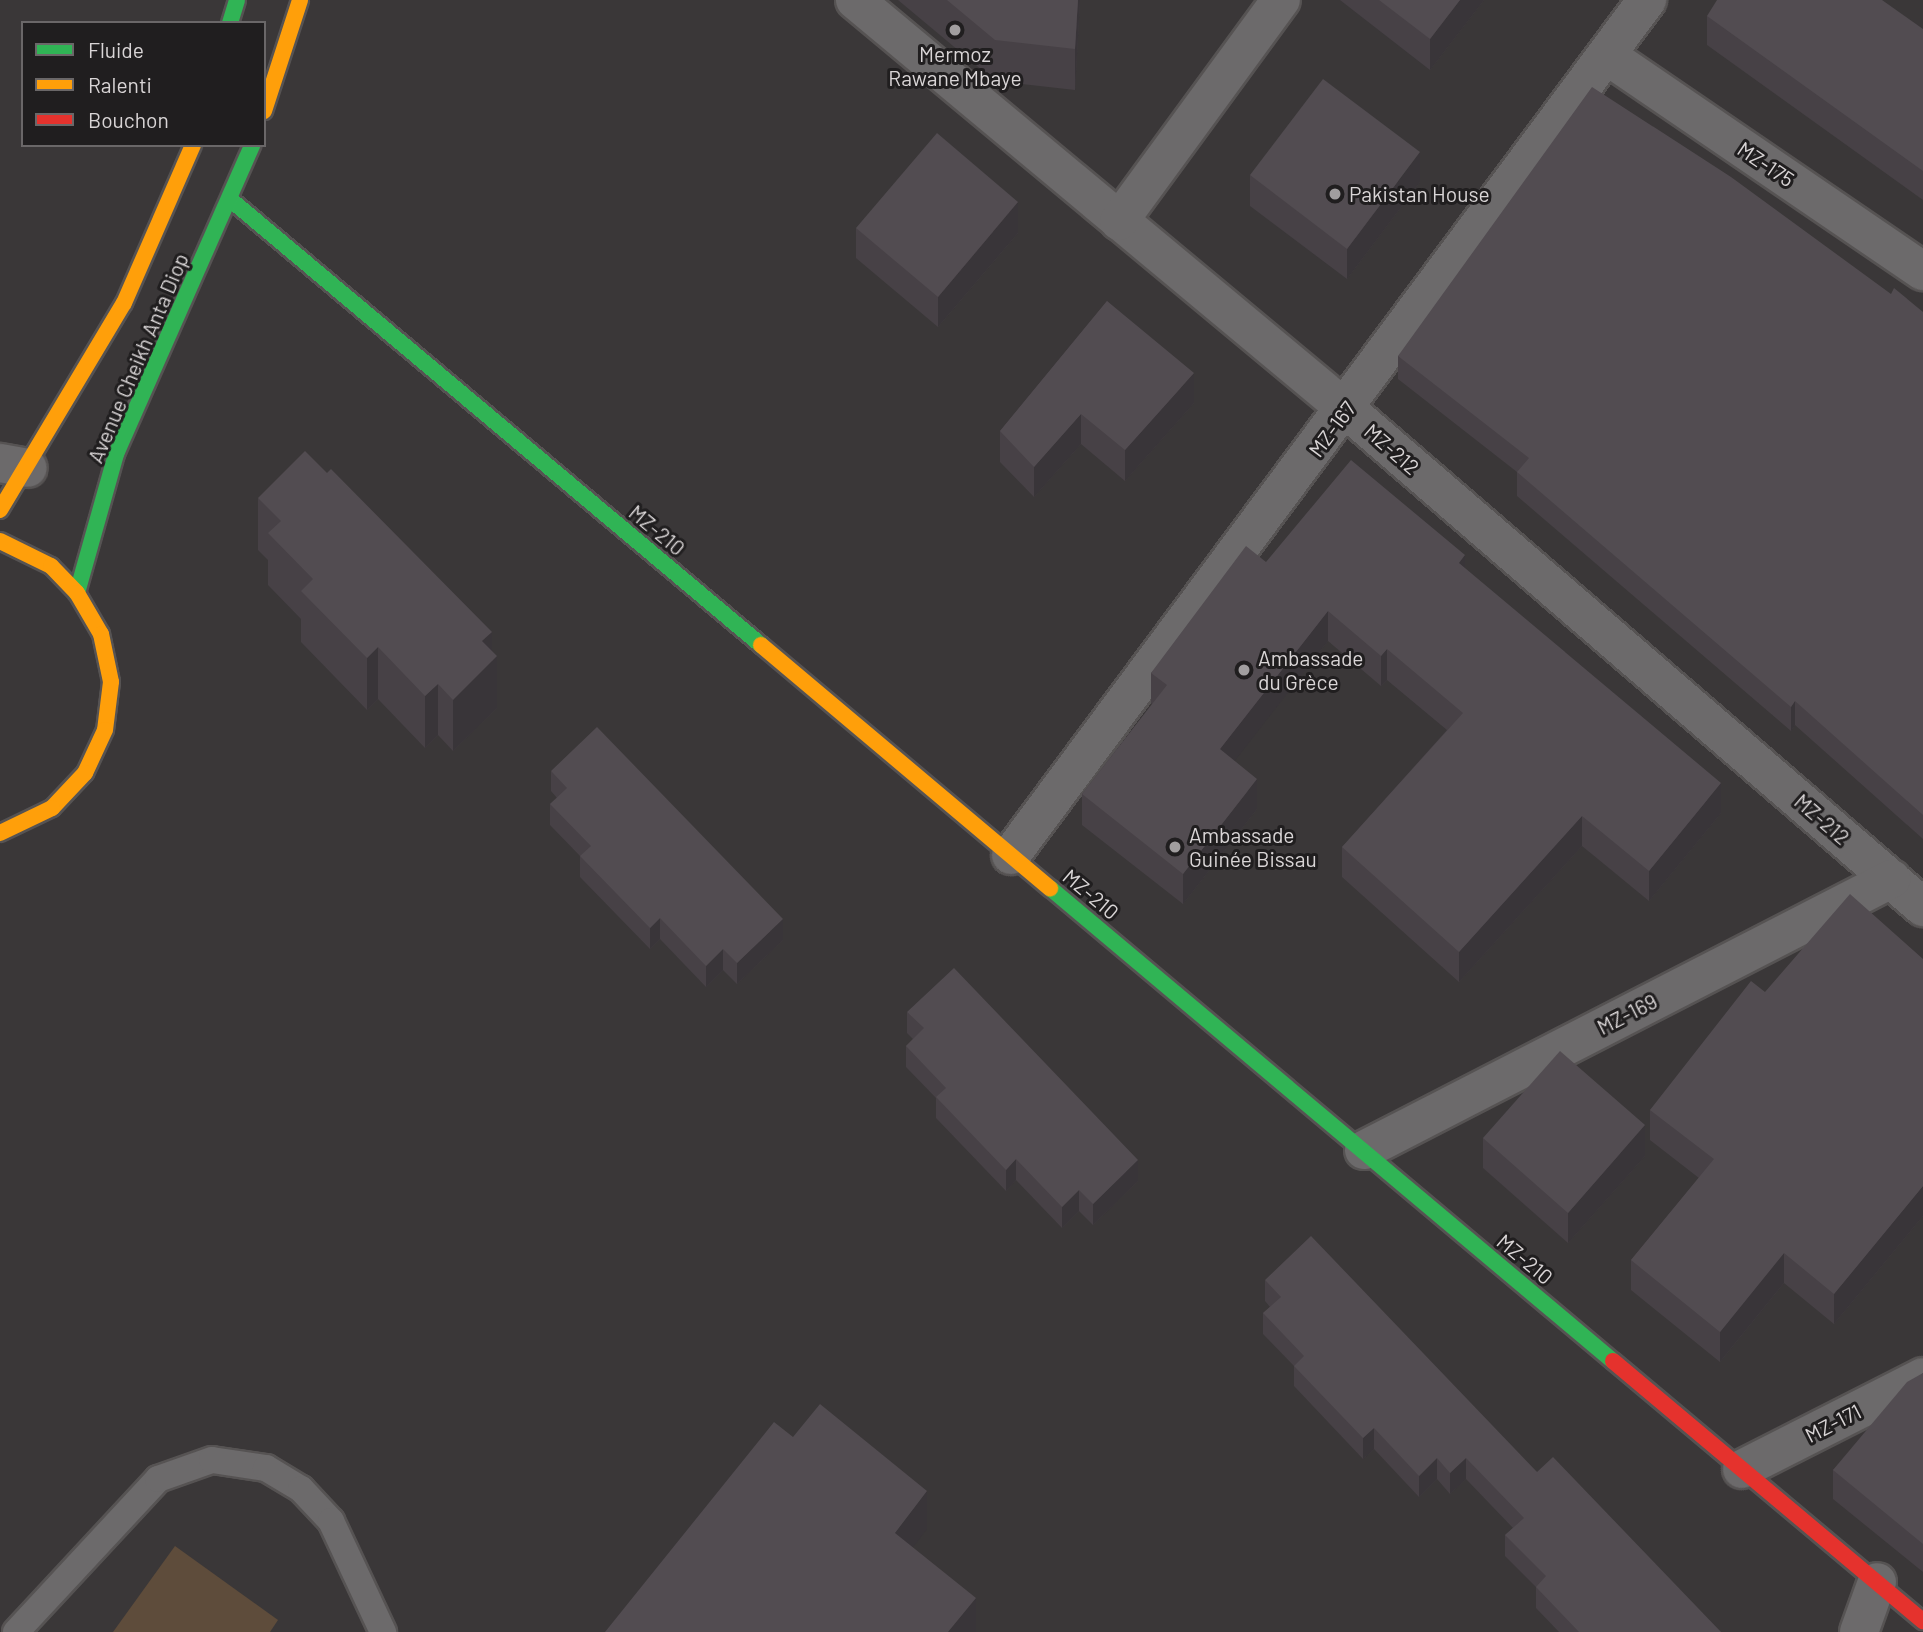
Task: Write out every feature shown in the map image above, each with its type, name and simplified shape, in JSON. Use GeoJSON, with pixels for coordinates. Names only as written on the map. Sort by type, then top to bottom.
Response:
{"type":"FeatureCollection","features":[{"type":"Feature","properties":{"kind":"street"},"geometry":{"type":"LineString","coordinates":[[231,21],[237,0]]}},
{"type":"Feature","properties":{"kind":"street"},"geometry":{"type":"LineString","coordinates":[[266,105],[300,0]]}},
{"type":"Feature","properties":{"kind":"street","name":"MZ-212"},"geometry":{"type":"LineString","coordinates":[[855,0],[1347,410],[1923,907]]}},
{"type":"Feature","properties":{"kind":"street"},"geometry":{"type":"LineString","coordinates":[[1119,221],[1282,0]]}},
{"type":"Feature","properties":{"kind":"street","name":"MZ-167"},"geometry":{"type":"LineString","coordinates":[[1011,855],[1347,410],[1609,57],[1647,0]]}},
{"type":"Feature","properties":{"kind":"street","name":"MZ-175"},"geometry":{"type":"LineString","coordinates":[[1609,57],[1923,271]]}},
{"type":"Feature","properties":{"kind":"street","name":"Avenue Cheikh Anta Diop"},"geometry":{"type":"LineString","coordinates":[[0,510],[14,466],[124,303],[192,147]]}},
{"type":"Feature","properties":{"kind":"street","name":"Avenue Cheikh Anta Diop"},"geometry":{"type":"LineString","coordinates":[[77,593],[116,454],[231,200],[251,147]]}},
{"type":"Feature","properties":{"kind":"street","name":"MZ-210"},"geometry":{"type":"LineString","coordinates":[[231,200],[1923,1621]]}},
{"type":"Feature","properties":{"kind":"street"},"geometry":{"type":"LineString","coordinates":[[0,541],[51,566],[77,593],[101,634],[111,682],[105,730],[85,773],[52,808],[0,833]]}},
{"type":"Feature","properties":{"kind":"street","name":"MZ-169"},"geometry":{"type":"LineString","coordinates":[[1364,1150],[1891,879]]}},
{"type":"Feature","properties":{"kind":"street","name":"MZ-171"},"geometry":{"type":"LineString","coordinates":[[1742,1469],[1923,1377]]}},
{"type":"Feature","properties":{"kind":"street"},"geometry":{"type":"LineString","coordinates":[[1859,1632],[1877,1582]]}},
{"type":"Feature","properties":{"kind":"lane"},"geometry":{"type":"LineString","coordinates":[[16,1632],[158,1479],[212,1460],[266,1468],[301,1489],[331,1521],[383,1632]]}},
{"type":"Feature","properties":{"kind":"shaded area"},"geometry":{"type":"Polygon","coordinates":[[[175,1546],[278,1620],[270,1632],[113,1632],[175,1546]]]}},
{"type":"Feature","properties":{"kind":"building"},"geometry":{"type":"Polygon","coordinates":[[[947,0],[1078,0],[1075,49],[995,40],[947,0]]]}},
{"type":"Feature","properties":{"kind":"building"},"geometry":{"type":"Polygon","coordinates":[[[1379,0],[1460,0],[1430,39],[1379,0]]]}},
{"type":"Feature","properties":{"kind":"building"},"geometry":{"type":"Polygon","coordinates":[[[1717,0],[1882,0],[1923,29],[1923,171],[1707,16],[1717,0]]]}},
{"type":"Feature","properties":{"kind":"building","name":"Pakistan House"},"geometry":{"type":"Polygon","coordinates":[[[1323,79],[1420,152],[1347,249],[1250,175],[1323,79]]]}},
{"type":"Feature","properties":{"kind":"building"},"geometry":{"type":"Polygon","coordinates":[[[1592,87],[1731,177],[1891,294],[1894,288],[1923,312],[1923,815],[1795,701],[1791,707],[1517,472],[1529,458],[1398,356],[1592,87]]]}},
{"type":"Feature","properties":{"kind":"building"},"geometry":{"type":"Polygon","coordinates":[[[937,133],[1018,202],[938,297],[856,228],[937,133]]]}},
{"type":"Feature","properties":{"kind":"building"},"geometry":{"type":"Polygon","coordinates":[[[1107,301],[1194,373],[1125,450],[1081,414],[1034,467],[1000,431],[1107,301]]]}},
{"type":"Feature","properties":{"kind":"building"},"geometry":{"type":"Polygon","coordinates":[[[305,451],[327,473],[331,469],[492,632],[482,641],[497,656],[453,700],[438,684],[425,696],[378,647],[367,658],[301,591],[313,579],[268,533],[281,521],[258,498],[305,451]]]}},
{"type":"Feature","properties":{"kind":"building"},"geometry":{"type":"Polygon","coordinates":[[[1351,460],[1465,555],[1459,563],[1721,783],[1649,871],[1582,816],[1459,952],[1342,847],[1463,713],[1387,649],[1381,656],[1328,611],[1220,749],[1257,779],[1183,874],[1082,794],[1167,685],[1151,673],[1246,546],[1266,562],[1351,460]]]}},
{"type":"Feature","properties":{"kind":"building"},"geometry":{"type":"Polygon","coordinates":[[[597,727],[783,919],[737,963],[723,949],[706,966],[660,918],[650,928],[580,856],[591,846],[550,804],[567,788],[551,771],[597,727]]]}},
{"type":"Feature","properties":{"kind":"building"},"geometry":{"type":"Polygon","coordinates":[[[1850,894],[1923,959],[1923,1186],[1834,1294],[1784,1253],[1720,1332],[1631,1260],[1714,1159],[1650,1110],[1751,981],[1765,992],[1850,894]]]}},
{"type":"Feature","properties":{"kind":"building"},"geometry":{"type":"Polygon","coordinates":[[[954,968],[1138,1160],[1093,1204],[1079,1190],[1062,1207],[1016,1159],[1006,1170],[936,1097],[946,1088],[906,1046],[924,1028],[907,1012],[954,968]]]}},
{"type":"Feature","properties":{"kind":"building"},"geometry":{"type":"Polygon","coordinates":[[[1560,1051],[1645,1125],[1568,1213],[1483,1138],[1560,1051]]]}},
{"type":"Feature","properties":{"kind":"building"},"geometry":{"type":"Polygon","coordinates":[[[1311,1236],[1537,1472],[1553,1457],[1721,1632],[1579,1632],[1536,1587],[1546,1576],[1505,1535],[1524,1518],[1466,1458],[1450,1473],[1437,1458],[1419,1476],[1374,1428],[1363,1438],[1294,1366],[1304,1356],[1263,1313],[1281,1297],[1265,1280],[1311,1236]]]}},
{"type":"Feature","properties":{"kind":"building"},"geometry":{"type":"Polygon","coordinates":[[[1923,1373],[1923,1544],[1833,1470],[1907,1382],[1923,1373]]]}},
{"type":"Feature","properties":{"kind":"building"},"geometry":{"type":"Polygon","coordinates":[[[820,1404],[927,1491],[895,1533],[976,1598],[948,1632],[605,1632],[774,1422],[793,1437],[820,1404]]]}},
{"type":"Feature","properties":{"kind":"traffic: fast"},"geometry":{"type":"LineString","coordinates":[[231,21],[237,0]]}},
{"type":"Feature","properties":{"kind":"traffic: fast"},"geometry":{"type":"LineString","coordinates":[[77,593],[116,454],[251,147]]}},
{"type":"Feature","properties":{"kind":"traffic: fast"},"geometry":{"type":"LineString","coordinates":[[231,200],[761,645]]}},
{"type":"Feature","properties":{"kind":"traffic: fast"},"geometry":{"type":"LineString","coordinates":[[1050,888],[1613,1361]]}},
{"type":"Feature","properties":{"kind":"traffic: slow"},"geometry":{"type":"LineString","coordinates":[[266,105],[300,0]]}},
{"type":"Feature","properties":{"kind":"traffic: slow"},"geometry":{"type":"LineString","coordinates":[[0,510],[124,303],[192,147]]}},
{"type":"Feature","properties":{"kind":"traffic: slow"},"geometry":{"type":"LineString","coordinates":[[0,541],[51,566],[77,593],[101,634],[111,682],[105,730],[85,773],[52,808],[0,833]]}},
{"type":"Feature","properties":{"kind":"traffic: slow"},"geometry":{"type":"LineString","coordinates":[[761,645],[1050,888]]}},
{"type":"Feature","properties":{"kind":"traffic: jam"},"geometry":{"type":"LineString","coordinates":[[1613,1361],[1923,1621]]}},
{"type":"Feature","properties":{"kind":"place","name":"Mermoz Rawane Mbaye"},"geometry":{"type":"Point","coordinates":[955,30]}},
{"type":"Feature","properties":{"kind":"place","name":"Pakistan House"},"geometry":{"type":"Point","coordinates":[1335,194]}},
{"type":"Feature","properties":{"kind":"place","name":"Ambassade du Grèce"},"geometry":{"type":"Point","coordinates":[1244,670]}},
{"type":"Feature","properties":{"kind":"place","name":"Ambassade Guinée Bissau"},"geometry":{"type":"Point","coordinates":[1175,847]}}]}
